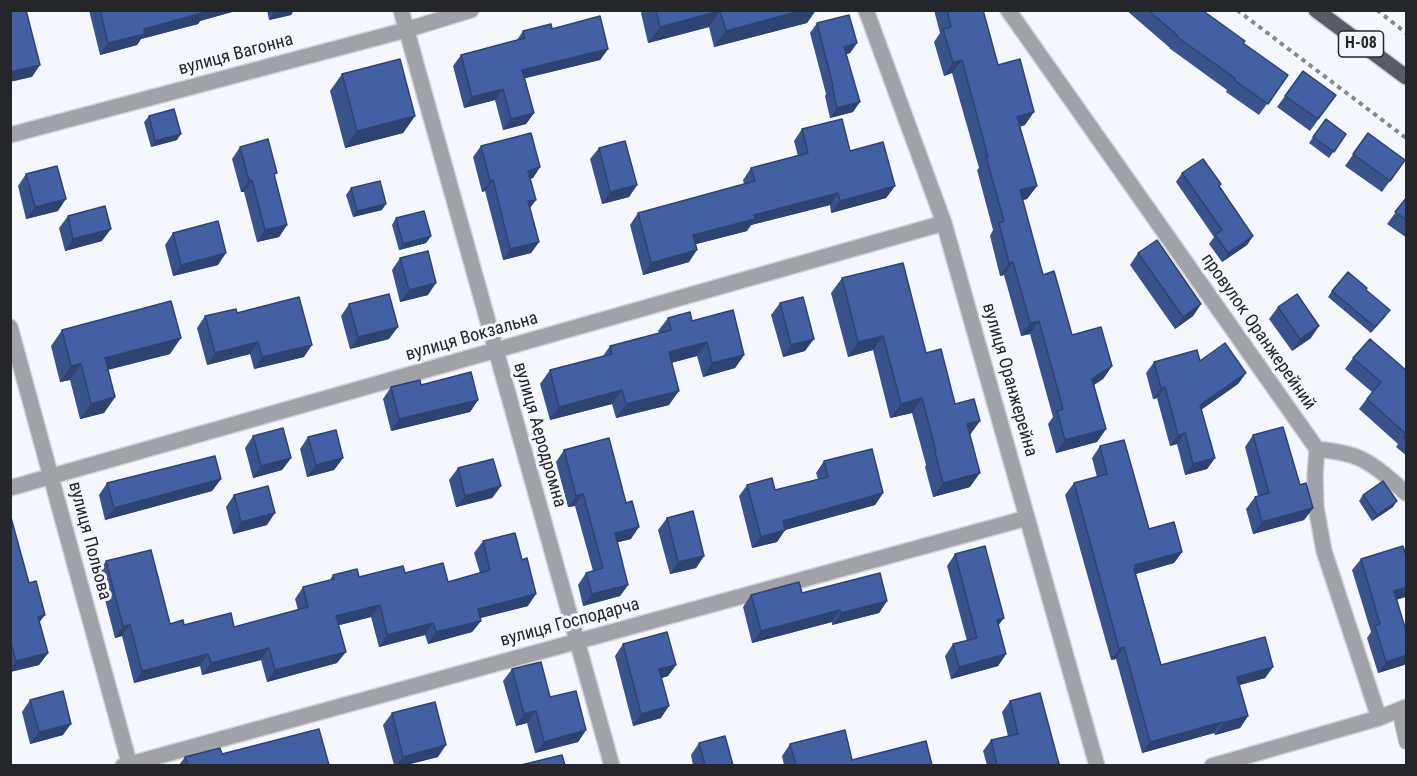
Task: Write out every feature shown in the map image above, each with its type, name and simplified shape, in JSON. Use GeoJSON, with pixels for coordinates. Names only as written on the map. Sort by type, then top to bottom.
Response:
{"type":"FeatureCollection","features":[{"type":"Feature","properties":{"kind":"main road","name":"Н-08"},"geometry":{"type":"LineString","coordinates":[[1316,10],[1405,73]]}},
{"type":"Feature","properties":{"kind":"street","name":"вулиця Аеродромна"},"geometry":{"type":"LineString","coordinates":[[401,10],[612,765]]}},
{"type":"Feature","properties":{"kind":"street","name":"вулиця Вагонна"},"geometry":{"type":"LineString","coordinates":[[10,135],[406,30],[471,10]]}},
{"type":"Feature","properties":{"kind":"street","name":"вулиця Оранжерейна"},"geometry":{"type":"LineString","coordinates":[[866,10],[944,223],[1097,765]]}},
{"type":"Feature","properties":{"kind":"street","name":"провулок Оранжерейний"},"geometry":{"type":"LineString","coordinates":[[1008,10],[1317,449]]}},
{"type":"Feature","properties":{"kind":"street","name":"вулиця Вокзальна"},"geometry":{"type":"LineString","coordinates":[[10,488],[944,223]]}},
{"type":"Feature","properties":{"kind":"street","name":"вулиця Польова"},"geometry":{"type":"LineString","coordinates":[[10,327],[127,765]]}},
{"type":"Feature","properties":{"kind":"street"},"geometry":{"type":"LineString","coordinates":[[1379,718],[1324,551],[1316,507],[1314,475],[1317,449],[1348,454],[1360,459],[1407,493]]}},
{"type":"Feature","properties":{"kind":"street","name":"вулиця Господарча"},"geometry":{"type":"LineString","coordinates":[[127,765],[1028,519]]}},
{"type":"Feature","properties":{"kind":"street"},"geometry":{"type":"LineString","coordinates":[[1212,765],[1379,718],[1403,709]]}},
{"type":"Feature","properties":{"kind":"lane"},"geometry":{"type":"LineString","coordinates":[[1403,709],[1407,742]]}},
{"type":"Feature","properties":{"kind":"path"},"geometry":{"type":"LineString","coordinates":[[1238,10],[1407,138]]}},
{"type":"Feature","properties":{"kind":"path"},"geometry":{"type":"LineString","coordinates":[[1377,10],[1407,33]]}},
{"type":"Feature","properties":{"kind":"building"},"geometry":{"type":"Polygon","coordinates":[[[10,10],[26,10],[40,65],[10,72],[10,10]]]}},
{"type":"Feature","properties":{"kind":"building"},"geometry":{"type":"Polygon","coordinates":[[[100,10],[206,10],[206,12],[144,29],[145,34],[108,43],[100,10]]]}},
{"type":"Feature","properties":{"kind":"building"},"geometry":{"type":"Polygon","coordinates":[[[273,10],[288,10],[273,14],[273,10]]]}},
{"type":"Feature","properties":{"kind":"building"},"geometry":{"type":"Polygon","coordinates":[[[656,10],[804,10],[726,31],[720,11],[660,27],[656,10]]]}},
{"type":"Feature","properties":{"kind":"building"},"geometry":{"type":"Polygon","coordinates":[[[947,10],[983,10],[998,65],[1020,59],[1034,112],[1017,117],[1037,186],[1020,190],[1043,275],[1054,271],[1072,335],[1101,327],[1112,366],[1092,379],[1106,429],[1065,440],[1057,411],[1063,409],[1039,321],[1030,323],[1013,262],[1009,263],[999,223],[1004,221],[962,60],[953,63],[943,29],[951,27],[947,10]]]}},
{"type":"Feature","properties":{"kind":"building"},"geometry":{"type":"Polygon","coordinates":[[[1148,10],[1202,10],[1288,75],[1268,104],[1177,37],[1148,10]]]}},
{"type":"Feature","properties":{"kind":"building"},"geometry":{"type":"Polygon","coordinates":[[[849,15],[857,43],[844,47],[860,102],[837,108],[817,23],[849,15]]]}},
{"type":"Feature","properties":{"kind":"building"},"geometry":{"type":"Polygon","coordinates":[[[600,16],[608,49],[522,70],[534,113],[511,119],[503,89],[472,97],[461,55],[525,38],[523,31],[551,24],[552,29],[600,16]]]}},
{"type":"Feature","properties":{"kind":"building"},"geometry":{"type":"Polygon","coordinates":[[[400,59],[415,116],[357,131],[342,74],[400,59]]]}},
{"type":"Feature","properties":{"kind":"building"},"geometry":{"type":"Polygon","coordinates":[[[1303,71],[1336,95],[1318,119],[1285,96],[1303,71]]]}},
{"type":"Feature","properties":{"kind":"building"},"geometry":{"type":"Polygon","coordinates":[[[174,109],[181,134],[155,141],[149,116],[174,109]]]}},
{"type":"Feature","properties":{"kind":"building"},"geometry":{"type":"Polygon","coordinates":[[[842,119],[850,151],[883,142],[895,186],[840,201],[838,193],[754,215],[755,219],[693,235],[697,250],[651,263],[638,213],[755,181],[751,168],[808,153],[802,129],[842,119]]]}},
{"type":"Feature","properties":{"kind":"building"},"geometry":{"type":"Polygon","coordinates":[[[1326,119],[1346,134],[1334,152],[1313,137],[1326,119]]]}},
{"type":"Feature","properties":{"kind":"building"},"geometry":{"type":"Polygon","coordinates":[[[531,133],[540,167],[528,171],[536,200],[528,201],[539,242],[510,249],[493,180],[490,181],[481,146],[531,133]]]}},
{"type":"Feature","properties":{"kind":"building"},"geometry":{"type":"Polygon","coordinates":[[[1368,133],[1405,160],[1390,181],[1353,154],[1368,133]]]}},
{"type":"Feature","properties":{"kind":"building"},"geometry":{"type":"Polygon","coordinates":[[[268,139],[287,225],[265,230],[252,180],[249,181],[240,147],[268,139]]]}},
{"type":"Feature","properties":{"kind":"building"},"geometry":{"type":"Polygon","coordinates":[[[625,141],[637,185],[610,192],[599,148],[625,141]]]}},
{"type":"Feature","properties":{"kind":"building"},"geometry":{"type":"Polygon","coordinates":[[[1203,159],[1253,236],[1228,253],[1215,235],[1222,230],[1182,173],[1203,159]]]}},
{"type":"Feature","properties":{"kind":"building"},"geometry":{"type":"Polygon","coordinates":[[[57,166],[66,199],[35,207],[26,174],[57,166]]]}},
{"type":"Feature","properties":{"kind":"building"},"geometry":{"type":"Polygon","coordinates":[[[380,181],[386,204],[357,211],[351,188],[380,181]]]}},
{"type":"Feature","properties":{"kind":"building"},"geometry":{"type":"Polygon","coordinates":[[[1407,197],[1407,220],[1395,212],[1407,197]]]}},
{"type":"Feature","properties":{"kind":"building"},"geometry":{"type":"Polygon","coordinates":[[[105,206],[111,229],[73,239],[68,216],[105,206]]]}},
{"type":"Feature","properties":{"kind":"building"},"geometry":{"type":"Polygon","coordinates":[[[424,211],[431,236],[403,244],[396,218],[424,211]]]}},
{"type":"Feature","properties":{"kind":"building"},"geometry":{"type":"Polygon","coordinates":[[[218,221],[226,253],[181,265],[173,233],[218,221]]]}},
{"type":"Feature","properties":{"kind":"building"},"geometry":{"type":"Polygon","coordinates":[[[1157,240],[1201,304],[1183,317],[1138,253],[1157,240]]]}},
{"type":"Feature","properties":{"kind":"building"},"geometry":{"type":"Polygon","coordinates":[[[428,251],[436,283],[409,290],[400,258],[428,251]]]}},
{"type":"Feature","properties":{"kind":"building"},"geometry":{"type":"Polygon","coordinates":[[[903,263],[926,353],[941,349],[955,404],[974,399],[980,421],[967,424],[980,473],[943,483],[922,398],[901,404],[883,336],[858,342],[842,278],[903,263]]]}},
{"type":"Feature","properties":{"kind":"building"},"geometry":{"type":"Polygon","coordinates":[[[1348,272],[1390,310],[1375,327],[1332,291],[1348,272]]]}},
{"type":"Feature","properties":{"kind":"building"},"geometry":{"type":"Polygon","coordinates":[[[389,294],[398,327],[358,337],[349,304],[389,294]]]}},
{"type":"Feature","properties":{"kind":"building"},"geometry":{"type":"Polygon","coordinates":[[[1297,294],[1319,326],[1300,339],[1278,307],[1297,294]]]}},
{"type":"Feature","properties":{"kind":"building"},"geometry":{"type":"Polygon","coordinates":[[[299,297],[312,345],[262,357],[258,342],[215,353],[205,316],[236,309],[237,313],[299,297]]]}},
{"type":"Feature","properties":{"kind":"building"},"geometry":{"type":"Polygon","coordinates":[[[803,297],[814,339],[791,345],[780,303],[803,297]]]}},
{"type":"Feature","properties":{"kind":"building"},"geometry":{"type":"Polygon","coordinates":[[[171,301],[181,338],[105,358],[115,397],[91,404],[81,364],[71,366],[62,330],[171,301]]]}},
{"type":"Feature","properties":{"kind":"building"},"geometry":{"type":"Polygon","coordinates":[[[733,310],[744,355],[712,363],[707,342],[669,352],[679,391],[626,404],[622,390],[559,407],[550,370],[612,354],[610,346],[671,330],[668,318],[690,312],[692,321],[733,310]]]}},
{"type":"Feature","properties":{"kind":"building"},"geometry":{"type":"Polygon","coordinates":[[[1370,339],[1407,371],[1407,440],[1403,437],[1406,434],[1367,399],[1381,382],[1353,358],[1370,339]]]}},
{"type":"Feature","properties":{"kind":"building"},"geometry":{"type":"Polygon","coordinates":[[[1225,343],[1246,373],[1200,405],[1215,458],[1193,464],[1185,433],[1178,435],[1165,387],[1161,388],[1154,362],[1197,350],[1200,361],[1225,343]]]}},
{"type":"Feature","properties":{"kind":"building"},"geometry":{"type":"Polygon","coordinates":[[[471,372],[478,400],[399,419],[391,387],[420,380],[421,385],[471,372]]]}},
{"type":"Feature","properties":{"kind":"building"},"geometry":{"type":"Polygon","coordinates":[[[1283,427],[1300,485],[1306,483],[1313,508],[1262,522],[1255,497],[1269,493],[1253,435],[1283,427]]]}},
{"type":"Feature","properties":{"kind":"building"},"geometry":{"type":"Polygon","coordinates":[[[283,428],[291,458],[261,466],[253,436],[283,428]]]}},
{"type":"Feature","properties":{"kind":"building"},"geometry":{"type":"Polygon","coordinates":[[[336,430],[343,458],[316,465],[308,437],[336,430]]]}},
{"type":"Feature","properties":{"kind":"building"},"geometry":{"type":"Polygon","coordinates":[[[609,438],[626,503],[632,501],[639,527],[615,533],[628,585],[592,594],[586,573],[603,568],[583,494],[576,496],[564,450],[609,438]]]}},
{"type":"Feature","properties":{"kind":"building"},"geometry":{"type":"Polygon","coordinates":[[[1124,440],[1149,529],[1174,522],[1182,552],[1135,565],[1136,569],[1134,569],[1161,665],[1265,637],[1273,667],[1237,677],[1248,716],[1150,742],[1124,647],[1119,649],[1074,483],[1107,474],[1100,446],[1124,440]]]}},
{"type":"Feature","properties":{"kind":"building"},"geometry":{"type":"Polygon","coordinates":[[[872,449],[883,493],[783,521],[785,530],[761,537],[747,485],[772,478],[775,490],[828,477],[824,461],[872,449]]]}},
{"type":"Feature","properties":{"kind":"building"},"geometry":{"type":"Polygon","coordinates":[[[215,456],[221,479],[114,508],[107,483],[215,456]]]}},
{"type":"Feature","properties":{"kind":"building"},"geometry":{"type":"Polygon","coordinates":[[[493,459],[501,486],[465,496],[458,468],[493,459]]]}},
{"type":"Feature","properties":{"kind":"building"},"geometry":{"type":"Polygon","coordinates":[[[1383,481],[1397,501],[1377,515],[1363,495],[1383,481]]]}},
{"type":"Feature","properties":{"kind":"building"},"geometry":{"type":"Polygon","coordinates":[[[268,486],[275,513],[241,522],[234,495],[268,486]]]}},
{"type":"Feature","properties":{"kind":"building"},"geometry":{"type":"Polygon","coordinates":[[[693,511],[704,556],[678,562],[667,518],[693,511]]]}},
{"type":"Feature","properties":{"kind":"building"},"geometry":{"type":"Polygon","coordinates":[[[10,514],[29,583],[36,581],[45,615],[38,617],[48,653],[16,661],[10,639],[10,514]]]}},
{"type":"Feature","properties":{"kind":"building"},"geometry":{"type":"Polygon","coordinates":[[[515,533],[522,560],[527,558],[536,594],[478,609],[481,621],[436,632],[433,623],[387,635],[380,605],[336,616],[346,652],[275,670],[269,648],[211,663],[208,654],[142,671],[130,625],[123,626],[106,561],[151,550],[170,624],[183,620],[184,625],[231,613],[234,627],[308,607],[303,587],[334,579],[333,575],[357,569],[359,577],[403,566],[405,573],[443,563],[448,582],[490,570],[483,541],[515,533]]]}},
{"type":"Feature","properties":{"kind":"building"},"geometry":{"type":"Polygon","coordinates":[[[985,546],[1004,618],[997,620],[1006,654],[959,667],[953,644],[977,638],[955,554],[985,546]]]}},
{"type":"Feature","properties":{"kind":"building"},"geometry":{"type":"Polygon","coordinates":[[[1403,546],[1407,559],[1407,587],[1394,591],[1407,634],[1407,655],[1386,662],[1375,626],[1380,624],[1361,559],[1403,546]]]}},
{"type":"Feature","properties":{"kind":"building"},"geometry":{"type":"Polygon","coordinates":[[[880,573],[887,601],[841,613],[840,610],[761,631],[751,595],[799,582],[802,593],[880,573]]]}},
{"type":"Feature","properties":{"kind":"building"},"geometry":{"type":"Polygon","coordinates":[[[667,632],[676,665],[659,669],[669,706],[641,714],[623,644],[667,632]]]}},
{"type":"Feature","properties":{"kind":"building"},"geometry":{"type":"Polygon","coordinates":[[[541,662],[550,697],[576,691],[586,730],[544,742],[536,711],[524,714],[512,669],[541,662]]]}},
{"type":"Feature","properties":{"kind":"building"},"geometry":{"type":"Polygon","coordinates":[[[63,691],[71,724],[39,732],[30,700],[63,691]]]}},
{"type":"Feature","properties":{"kind":"building"},"geometry":{"type":"Polygon","coordinates":[[[1040,693],[1059,764],[997,765],[991,740],[1018,734],[1010,701],[1040,693]]]}},
{"type":"Feature","properties":{"kind":"building"},"geometry":{"type":"Polygon","coordinates":[[[435,702],[446,745],[403,757],[392,713],[435,702]]]}},
{"type":"Feature","properties":{"kind":"building"},"geometry":{"type":"Polygon","coordinates":[[[319,729],[329,765],[188,765],[185,757],[220,748],[222,754],[319,729]]]}},
{"type":"Feature","properties":{"kind":"building"},"geometry":{"type":"Polygon","coordinates":[[[845,730],[852,760],[926,741],[932,765],[796,765],[790,744],[845,730]]]}},
{"type":"Feature","properties":{"kind":"building"},"geometry":{"type":"Polygon","coordinates":[[[725,736],[733,765],[705,765],[699,743],[725,736]]]}},
{"type":"Feature","properties":{"kind":"building"},"geometry":{"type":"Polygon","coordinates":[[[562,755],[565,765],[521,765],[562,755]]]}}]}
